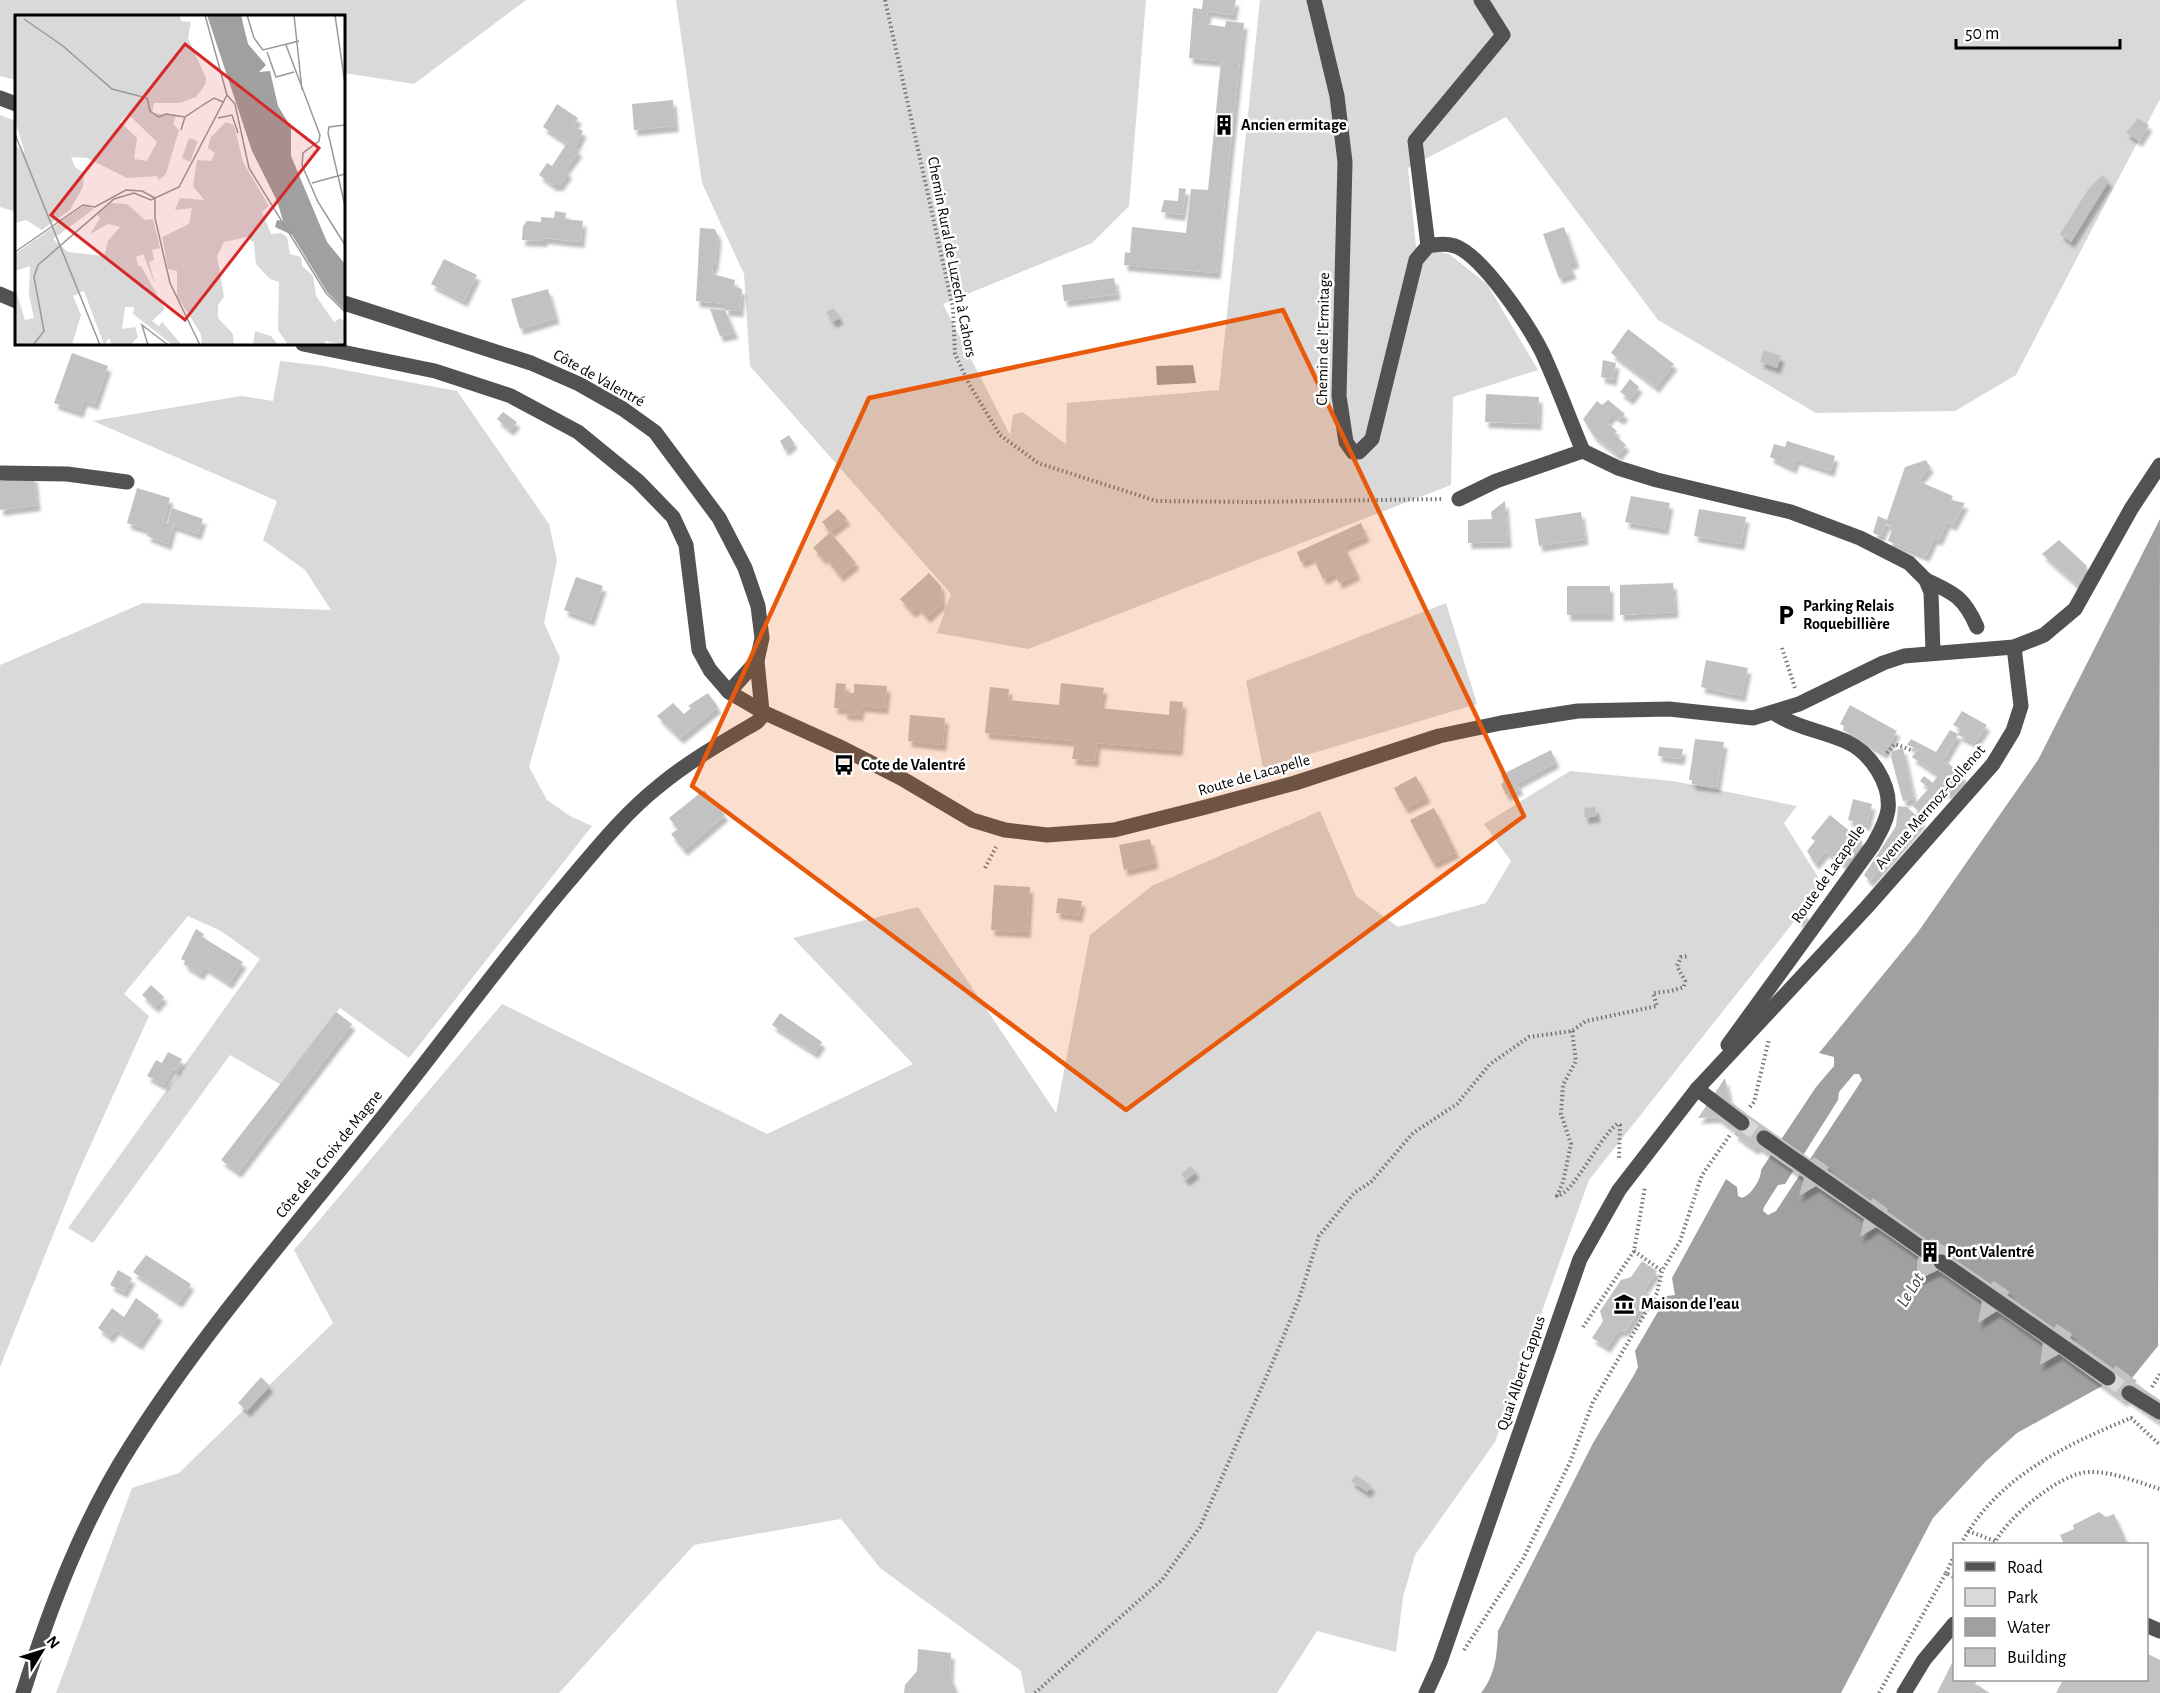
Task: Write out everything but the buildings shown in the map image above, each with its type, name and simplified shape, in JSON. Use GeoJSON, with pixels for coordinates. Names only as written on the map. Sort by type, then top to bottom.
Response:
{"type":"FeatureCollection","features":[{"type":"Feature","properties":{"kind":"street","name":"Chemin de l'Ermitage"},"geometry":{"type":"LineString","coordinates":[[1314,0],[1337,96],[1345,162],[1339,396],[1346,442],[1353,452],[1359,452],[1372,439],[1416,260],[1428,246]]}},
{"type":"Feature","properties":{"kind":"street"},"geometry":{"type":"LineString","coordinates":[[1481,0],[1503,35],[1415,141],[1428,246],[1442,243],[1457,246],[1470,254],[1493,277],[1541,351],[1583,451],[1618,468],[1657,480],[1791,512],[1860,538],[1909,563],[1926,580],[1954,592],[1968,606],[1977,627]]}},
{"type":"Feature","properties":{"kind":"street"},"geometry":{"type":"LineString","coordinates":[[0,98],[15,104]]}},
{"type":"Feature","properties":{"kind":"street"},"geometry":{"type":"LineString","coordinates":[[0,294],[15,301]]}},
{"type":"Feature","properties":{"kind":"street","name":"Côte de Valentré"},"geometry":{"type":"LineString","coordinates":[[345,303],[531,363],[588,389],[655,432],[719,518],[745,568],[758,606],[762,638],[757,662],[763,712]]}},
{"type":"Feature","properties":{"kind":"street","name":"Route de Lacapelle"},"geometry":{"type":"LineString","coordinates":[[308,345],[435,370],[511,396],[578,432],[638,481],[673,517],[686,545],[699,650],[710,670],[729,692],[763,712],[838,746],[972,820],[1005,831],[1047,835],[1114,830],[1295,783],[1439,736],[1501,723],[1583,711],[1669,709],[1753,718],[1799,704],[1883,663],[1904,656],[2014,647]]}},
{"type":"Feature","properties":{"kind":"street"},"geometry":{"type":"LineString","coordinates":[[1459,499],[1496,481],[1583,451]]}},
{"type":"Feature","properties":{"kind":"street"},"geometry":{"type":"LineString","coordinates":[[2014,647],[2044,635],[2075,609],[2131,509],[2160,465]]}},
{"type":"Feature","properties":{"kind":"street"},"geometry":{"type":"LineString","coordinates":[[0,473],[67,474],[127,482]]}},
{"type":"Feature","properties":{"kind":"street"},"geometry":{"type":"LineString","coordinates":[[1926,580],[1931,592],[1933,652]]}},
{"type":"Feature","properties":{"kind":"street","name":"Avenue Mermoz-Collenot"},"geometry":{"type":"LineString","coordinates":[[1697,1089],[1866,908],[1993,764],[2013,731],[2021,706],[2014,647]]}},
{"type":"Feature","properties":{"kind":"street"},"geometry":{"type":"LineString","coordinates":[[729,692],[757,662]]}},
{"type":"Feature","properties":{"kind":"street","name":"Côte de la Croix de Magne"},"geometry":{"type":"LineString","coordinates":[[23,1693],[73,1555],[95,1510],[131,1446],[197,1347],[404,1090],[508,953],[613,830],[656,788],[687,764],[757,722],[763,712]]}},
{"type":"Feature","properties":{"kind":"street","name":"Route de Lacapelle"},"geometry":{"type":"LineString","coordinates":[[1697,1089],[1873,844],[1884,825],[1888,809],[1886,787],[1875,767],[1848,743],[1787,722],[1774,713]]}},
{"type":"Feature","properties":{"kind":"street"},"geometry":{"type":"LineString","coordinates":[[1697,1089],[1738,1126]]}},
{"type":"Feature","properties":{"kind":"street","name":"Quai Albert Cappus"},"geometry":{"type":"LineString","coordinates":[[1426,1693],[1436,1672],[1580,1259],[1619,1190],[1697,1089]]}},
{"type":"Feature","properties":{"kind":"street"},"geometry":{"type":"LineString","coordinates":[[1764,1138],[1924,1250]]}},
{"type":"Feature","properties":{"kind":"street"},"geometry":{"type":"LineString","coordinates":[[1941,1262],[2108,1378]]}},
{"type":"Feature","properties":{"kind":"street"},"geometry":{"type":"LineString","coordinates":[[2129,1393],[2160,1412]]}},
{"type":"Feature","properties":{"kind":"street"},"geometry":{"type":"LineString","coordinates":[[1904,1693],[1923,1659],[1953,1625]]}},
{"type":"Feature","properties":{"kind":"path","name":"Chemin Rural de Luzech à Cahors"},"geometry":{"type":"LineString","coordinates":[[885,0],[953,308],[956,354],[969,384],[1000,435],[1038,463],[1156,501],[1459,499]]}},
{"type":"Feature","properties":{"kind":"path"},"geometry":{"type":"LineString","coordinates":[[1782,648],[1796,691]]}},
{"type":"Feature","properties":{"kind":"path"},"geometry":{"type":"LineString","coordinates":[[1875,767],[1895,744],[1911,750]]}},
{"type":"Feature","properties":{"kind":"path"},"geometry":{"type":"LineString","coordinates":[[985,868],[996,848]]}},
{"type":"Feature","properties":{"kind":"path"},"geometry":{"type":"LineString","coordinates":[[1035,1693],[1162,1580],[1200,1527],[1287,1328],[1319,1236],[1354,1193],[1371,1182],[1413,1133],[1457,1104],[1490,1064],[1529,1037],[1572,1031],[1586,1021],[1657,1006],[1653,993],[1671,992],[1683,987],[1685,981],[1677,966],[1682,957],[1688,956]]}},
{"type":"Feature","properties":{"kind":"path"},"geometry":{"type":"LineString","coordinates":[[1572,1031],[1576,1061],[1563,1085],[1561,1114],[1571,1144],[1563,1182],[1557,1196],[1559,1197],[1572,1185],[1605,1133],[1617,1124],[1620,1125],[1618,1160],[1626,1152]]}},
{"type":"Feature","properties":{"kind":"path"},"geometry":{"type":"LineString","coordinates":[[1436,1672],[1452,1665],[1475,1637],[1523,1559],[1570,1462],[1593,1402],[1657,1293],[1662,1271],[1680,1241],[1702,1176],[1738,1126]]}},
{"type":"Feature","properties":{"kind":"path"},"geometry":{"type":"LineString","coordinates":[[1583,1327],[1634,1251],[1646,1180]]}},
{"type":"Feature","properties":{"kind":"path"},"geometry":{"type":"LineString","coordinates":[[1634,1251],[1662,1271]]}},
{"type":"Feature","properties":{"kind":"path"},"geometry":{"type":"LineString","coordinates":[[2149,1393],[2160,1374]]}},
{"type":"Feature","properties":{"kind":"path"},"geometry":{"type":"LineString","coordinates":[[1962,1543],[1968,1531],[1992,1500],[2011,1483],[2078,1440],[2131,1418],[2160,1445]]}},
{"type":"Feature","properties":{"kind":"path"},"geometry":{"type":"LineString","coordinates":[[1968,1531],[1995,1543],[2016,1517],[2046,1491],[2085,1472],[2119,1476],[2160,1490]]}},
{"type":"Feature","properties":{"kind":"path"},"geometry":{"type":"LineString","coordinates":[[1879,1693],[1953,1558]]}},
{"type":"Feature","properties":{"kind":"path"},"geometry":{"type":"LineString","coordinates":[[1946,1573],[1953,1576]]}},
{"type":"Feature","properties":{"kind":"highlighted area"},"geometry":{"type":"Polygon","coordinates":[[[1283,310],[1524,816],[1126,1110],[692,786],[869,398],[1283,310]]]}},
{"type":"Feature","properties":{"kind":"green space"},"geometry":{"type":"Polygon","coordinates":[[[0,0],[526,0],[414,84],[345,73],[345,15],[15,15],[15,80],[0,76],[0,0]]]}},
{"type":"Feature","properties":{"kind":"green space"},"geometry":{"type":"Polygon","coordinates":[[[676,0],[1146,0],[1129,206],[1092,243],[943,304],[1010,435],[1013,415],[1022,412],[1066,444],[1067,403],[1219,390],[1260,0],[2160,0],[2160,99],[2016,375],[1955,411],[1816,413],[1658,320],[1506,117],[1408,168],[1416,247],[1449,254],[1487,284],[1538,370],[1453,397],[1451,485],[1028,649],[937,633],[951,594],[750,366],[744,274],[702,183],[676,0]]]}},
{"type":"Feature","properties":{"kind":"green space"},"geometry":{"type":"Polygon","coordinates":[[[0,115],[15,121],[15,212],[0,207],[0,115]]]}},
{"type":"Feature","properties":{"kind":"green space"},"geometry":{"type":"Polygon","coordinates":[[[280,361],[323,366],[457,391],[549,524],[557,560],[544,623],[560,658],[529,767],[547,800],[570,816],[592,826],[409,1058],[340,1008],[280,1084],[230,1055],[93,1243],[68,1228],[260,959],[221,931],[188,916],[124,994],[149,1016],[78,1173],[0,1367],[0,665],[143,603],[331,610],[305,570],[263,540],[277,501],[93,421],[241,396],[273,401],[280,361]]]}},
{"type":"Feature","properties":{"kind":"green space"},"geometry":{"type":"Polygon","coordinates":[[[1446,603],[1477,704],[1263,768],[1246,681],[1446,603]]]}},
{"type":"Feature","properties":{"kind":"green space"},"geometry":{"type":"Polygon","coordinates":[[[1570,771],[1673,781],[1797,806],[1784,823],[1823,885],[1589,1180],[1495,1442],[1415,1555],[1403,1597],[1396,1652],[1317,1631],[1277,1693],[1025,1693],[1021,1671],[880,1568],[841,1519],[694,1545],[559,1693],[56,1693],[132,1488],[179,1473],[333,1323],[294,1250],[502,1004],[767,1134],[913,1064],[793,938],[918,907],[1056,1113],[1090,935],[1152,886],[1320,811],[1356,896],[1398,927],[1486,903],[1511,861],[1484,824],[1570,771]]]}},
{"type":"Feature","properties":{"kind":"water"},"geometry":{"type":"Polygon","coordinates":[[[1193,365],[1196,383],[1157,385],[1156,366],[1193,365]]]}},
{"type":"Feature","properties":{"kind":"water","name":"Le Lot"},"geometry":{"type":"Polygon","coordinates":[[[2160,519],[2158,1346],[2132,1378],[2116,1366],[2102,1386],[2017,1433],[1985,1462],[1933,1518],[1841,1693],[1481,1693],[1493,1671],[1498,1631],[1593,1443],[1638,1367],[1635,1351],[1667,1296],[1675,1295],[1672,1278],[1726,1179],[1737,1187],[1738,1196],[1742,1198],[1755,1187],[1761,1170],[1816,1087],[1834,1066],[1834,1057],[1819,1053],[1918,932],[2038,760],[2160,519]],[[1854,1074],[1839,1092],[1838,1100],[1785,1184],[1778,1185],[1764,1207],[1763,1211],[1768,1215],[1776,1211],[1862,1080],[1859,1074],[1854,1074]]]}},
{"type":"Feature","properties":{"kind":"tunnel"},"geometry":{"type":"LineString","coordinates":[[1742,1123],[1764,1138]]}},
{"type":"Feature","properties":{"kind":"tunnel"},"geometry":{"type":"LineString","coordinates":[[2108,1378],[2129,1393]]}},
{"type":"Feature","properties":{"kind":"place","name":"Ancien ermitage"},"geometry":{"type":"Point","coordinates":[1224,125]}},
{"type":"Feature","properties":{"kind":"place","name":"Parking Relais Roquebillière"},"geometry":{"type":"Point","coordinates":[1786,615]}},
{"type":"Feature","properties":{"kind":"place","name":"Cote de Valentré"},"geometry":{"type":"Point","coordinates":[844,765]}},
{"type":"Feature","properties":{"kind":"place","name":"Pont Valentré"},"geometry":{"type":"Point","coordinates":[1930,1252]}},
{"type":"Feature","properties":{"kind":"place","name":"Maison de l'eau"},"geometry":{"type":"Point","coordinates":[1624,1304]}}]}
